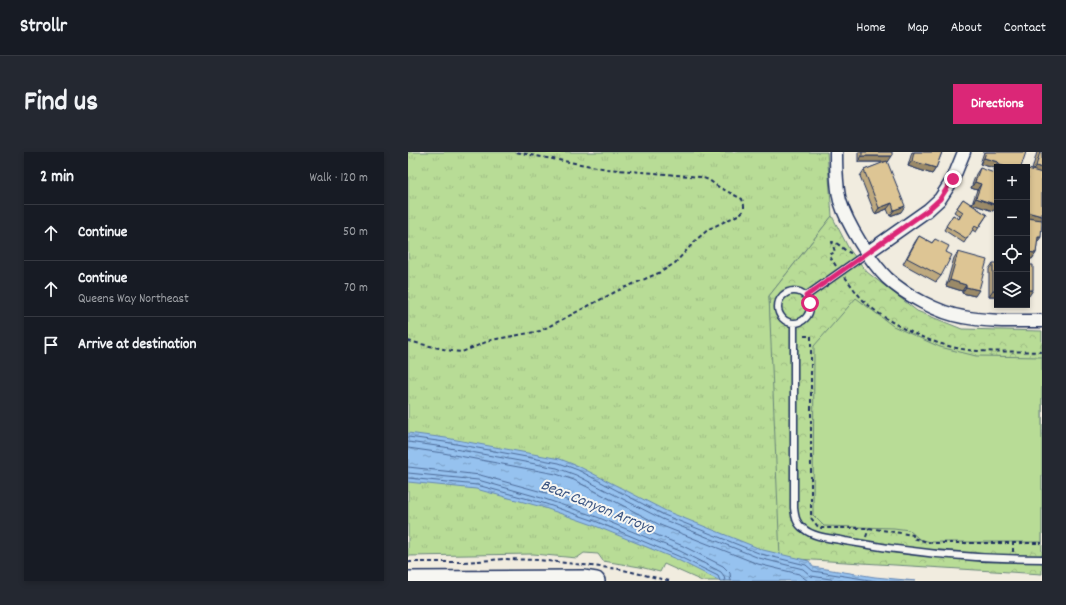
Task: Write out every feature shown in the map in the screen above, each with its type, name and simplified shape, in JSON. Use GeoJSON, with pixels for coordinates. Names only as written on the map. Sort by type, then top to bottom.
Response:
{"type":"FeatureCollection","features":[{"type":"Feature","properties":{"kind":"street"},"geometry":{"type":"LineString","coordinates":[[836,152],[836,173],[840,201],[851,228],[887,278],[916,298],[942,311],[962,317],[991,321],[1042,321]]}},
{"type":"Feature","properties":{"kind":"street"},"geometry":{"type":"LineString","coordinates":[[867,252],[928,210],[940,199],[953,179],[964,152]]}},
{"type":"Feature","properties":{"kind":"street"},"geometry":{"type":"LineString","coordinates":[[408,580],[583,579],[596,581]]}},
{"type":"Feature","properties":{"kind":"lane"},"geometry":{"type":"LineString","coordinates":[[806,296],[867,252]]}},
{"type":"Feature","properties":{"kind":"lane"},"geometry":{"type":"LineString","coordinates":[[795,290],[806,296],[810,303],[809,314],[804,320],[794,323],[783,318],[779,314],[778,302],[781,296],[787,292],[795,290]]}},
{"type":"Feature","properties":{"kind":"lane"},"geometry":{"type":"LineString","coordinates":[[794,323],[794,508],[796,520],[804,530],[817,535],[864,544],[945,556],[990,559],[1042,559]]}},
{"type":"Feature","properties":{"kind":"path"},"geometry":{"type":"LineString","coordinates":[[408,341],[462,352],[491,340],[540,331],[617,291],[661,272],[676,263],[697,239],[709,230],[740,214],[744,210],[742,199],[701,177],[607,169],[515,152]]}},
{"type":"Feature","properties":{"kind":"path"},"geometry":{"type":"LineString","coordinates":[[851,253],[846,252],[836,243],[832,242],[835,252],[829,255],[864,301],[905,329],[936,343],[977,351],[1042,352]]}},
{"type":"Feature","properties":{"kind":"path"},"geometry":{"type":"LineString","coordinates":[[804,336],[811,336],[811,518],[819,528],[868,528],[912,535],[912,538],[932,543],[1042,543]]}},
{"type":"Feature","properties":{"kind":"path"},"geometry":{"type":"LineString","coordinates":[[1013,552],[1014,543]]}},
{"type":"Feature","properties":{"kind":"green space"},"geometry":{"type":"Polygon","coordinates":[[[408,152],[827,152],[832,216],[769,296],[785,581],[702,581],[664,564],[660,572],[603,561],[598,554],[584,553],[577,558],[533,554],[408,556],[408,152]]]}},
{"type":"Feature","properties":{"kind":"green space"},"geometry":{"type":"Polygon","coordinates":[[[832,216],[849,249],[867,272],[917,311],[962,329],[1042,331],[1042,574],[780,558],[769,296],[832,216]]]}},
{"type":"Feature","properties":{"kind":"green space"},"geometry":{"type":"Polygon","coordinates":[[[856,298],[893,326],[940,347],[976,356],[1042,357],[1042,542],[931,542],[919,539],[909,530],[894,528],[824,526],[813,515],[814,346],[856,298]]]}},
{"type":"Feature","properties":{"kind":"water","name":"Bear Canyon Arroyo"},"geometry":{"type":"Polygon","coordinates":[[[408,433],[446,438],[560,459],[580,467],[666,511],[763,550],[809,561],[813,567],[875,577],[916,581],[720,581],[676,559],[593,525],[542,507],[476,489],[408,482],[408,433]]]}},
{"type":"Feature","properties":{"kind":"building"},"geometry":{"type":"Polygon","coordinates":[[[862,152],[892,152],[892,156],[862,156],[862,152]]]}},
{"type":"Feature","properties":{"kind":"building"},"geometry":{"type":"Polygon","coordinates":[[[914,152],[942,152],[936,168],[912,161],[914,152]]]}},
{"type":"Feature","properties":{"kind":"building"},"geometry":{"type":"Polygon","coordinates":[[[986,152],[1026,152],[1022,164],[997,164],[998,162],[984,158],[986,152]]]}},
{"type":"Feature","properties":{"kind":"building"},"geometry":{"type":"Polygon","coordinates":[[[1040,152],[1042,152],[1042,168],[1036,166],[1040,152]]]}},
{"type":"Feature","properties":{"kind":"building"},"geometry":{"type":"Polygon","coordinates":[[[887,161],[905,206],[894,210],[892,203],[879,208],[864,170],[887,161]]]}},
{"type":"Feature","properties":{"kind":"building"},"geometry":{"type":"Polygon","coordinates":[[[980,168],[994,173],[994,204],[976,198],[981,184],[975,182],[980,168]]]}},
{"type":"Feature","properties":{"kind":"building"},"geometry":{"type":"Polygon","coordinates":[[[1030,170],[1042,173],[1042,216],[1030,213],[1030,170]]]}},
{"type":"Feature","properties":{"kind":"building"},"geometry":{"type":"Polygon","coordinates":[[[963,199],[987,215],[978,228],[975,226],[967,239],[946,226],[953,215],[959,219],[963,212],[957,208],[963,199]]]}},
{"type":"Feature","properties":{"kind":"building"},"geometry":{"type":"Polygon","coordinates":[[[1030,218],[1042,220],[1041,237],[1038,237],[1036,253],[1030,252],[1030,218]]]}},
{"type":"Feature","properties":{"kind":"building"},"geometry":{"type":"Polygon","coordinates":[[[919,236],[932,243],[935,239],[949,246],[946,252],[952,255],[941,276],[907,258],[919,236]]]}},
{"type":"Feature","properties":{"kind":"building"},"geometry":{"type":"Polygon","coordinates":[[[958,252],[987,260],[979,290],[966,287],[966,285],[950,280],[958,252]]]}},
{"type":"Feature","properties":{"kind":"building"},"geometry":{"type":"Polygon","coordinates":[[[993,263],[994,263],[994,290],[993,263]]]}},
{"type":"Feature","properties":{"kind":"building"},"geometry":{"type":"Polygon","coordinates":[[[1030,265],[1033,265],[1033,290],[1030,290],[1030,265]]]}},
{"type":"Feature","properties":{"kind":"route"},"geometry":{"type":"LineString","coordinates":[[810,303],[806,296],[928,210],[940,199],[953,179]]}}]}
